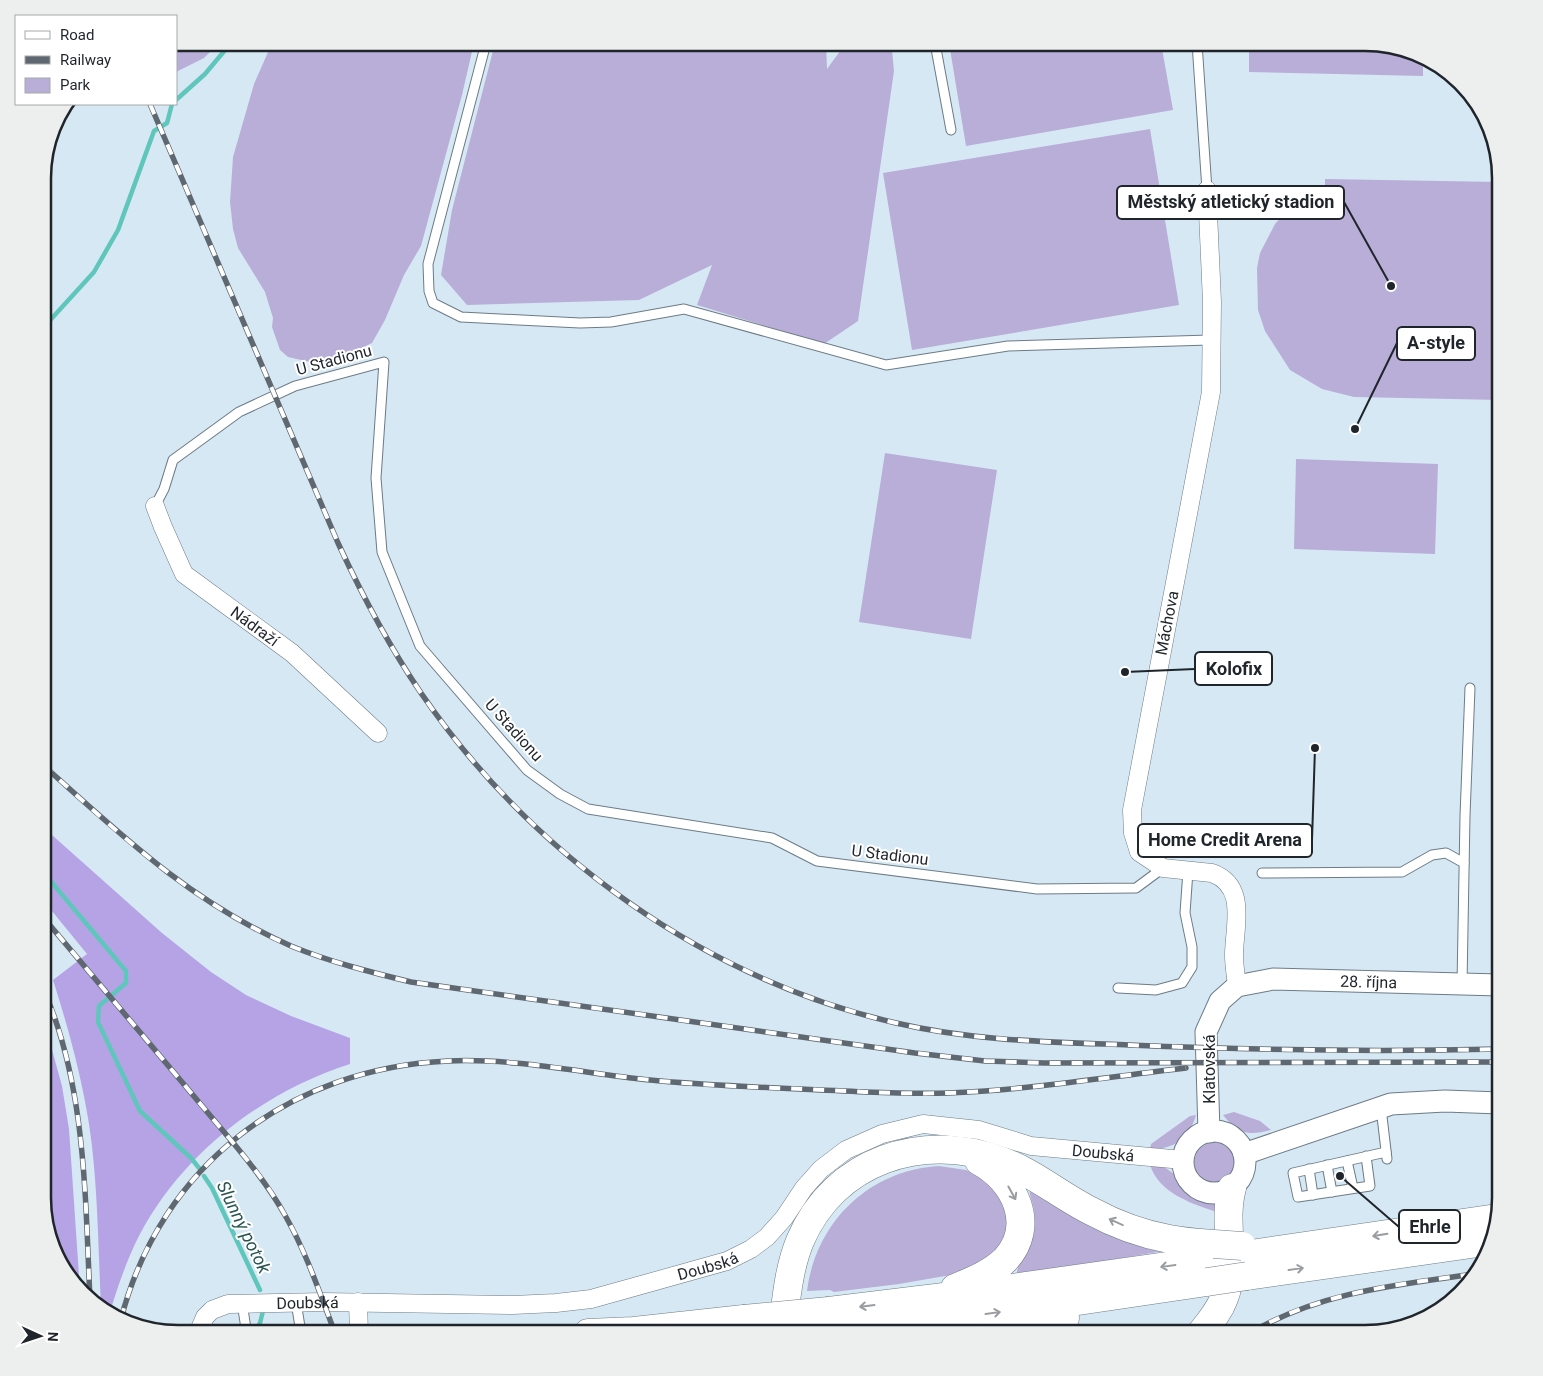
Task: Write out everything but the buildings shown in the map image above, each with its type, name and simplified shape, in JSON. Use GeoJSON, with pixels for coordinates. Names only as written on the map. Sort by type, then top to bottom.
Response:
{"type":"FeatureCollection","features":[{"type":"Feature","properties":{"kind":"highway"},"geometry":{"type":"LineString","coordinates":[[783,1325],[794,1259],[806,1228],[820,1207],[837,1188],[864,1168],[887,1158],[911,1151],[944,1149],[974,1153],[1003,1161],[1090,1211],[1128,1228],[1169,1239],[1213,1262]]}},
{"type":"Feature","properties":{"kind":"highway"},"geometry":{"type":"LineString","coordinates":[[835,1322],[950,1289],[980,1277],[996,1267],[1011,1252],[1018,1232],[1020,1215],[1016,1198],[1007,1183],[984,1164],[970,1156],[944,1149]]}},
{"type":"Feature","properties":{"kind":"highway"},"geometry":{"type":"LineString","coordinates":[[1207,1325],[1219,1309],[1228,1286],[1230,1267],[1228,1216],[1232,1188]]}},
{"type":"Feature","properties":{"kind":"highway"},"geometry":{"type":"LineString","coordinates":[[1244,1259],[1284,1249],[1490,1219]]}},
{"type":"Feature","properties":{"kind":"highway"},"geometry":{"type":"LineString","coordinates":[[905,1302],[1213,1262],[1483,1242]]}},
{"type":"Feature","properties":{"kind":"highway"},"geometry":{"type":"LineString","coordinates":[[694,1325],[744,1320],[835,1322],[942,1321],[1213,1262]]}},
{"type":"Feature","properties":{"kind":"highway"},"geometry":{"type":"LineString","coordinates":[[1035,1325],[1213,1262]]}},
{"type":"Feature","properties":{"kind":"highway"},"geometry":{"type":"LineString","coordinates":[[788,1325],[789,1284]]}},
{"type":"Feature","properties":{"kind":"street","name":"Máchova"},"geometry":{"type":"LineString","coordinates":[[1207,190],[1212,302],[1210,340],[1211,392],[1132,810],[1132,833],[1139,852],[1163,868],[1212,873],[1220,876],[1228,883],[1235,894],[1237,906],[1234,956],[1236,986]]}},
{"type":"Feature","properties":{"kind":"street","name":"Nádraží"},"geometry":{"type":"LineString","coordinates":[[156,506],[163,527],[184,574],[292,653],[378,733]]}},
{"type":"Feature","properties":{"kind":"street","name":"28. října"},"geometry":{"type":"LineString","coordinates":[[1236,986],[1273,979],[1492,985]]}},
{"type":"Feature","properties":{"kind":"street","name":"Klatovská"},"geometry":{"type":"LineString","coordinates":[[1209,1132],[1206,1032],[1220,1001],[1236,986]]}},
{"type":"Feature","properties":{"kind":"street"},"geometry":{"type":"LineString","coordinates":[[1244,1154],[1392,1104],[1445,1100],[1492,1103]]}},
{"type":"Feature","properties":{"kind":"street","name":"Doubská"},"geometry":{"type":"LineString","coordinates":[[202,1325],[205,1317],[212,1310],[228,1304],[242,1303],[358,1302],[513,1305],[556,1303],[591,1298],[727,1261],[751,1249],[767,1237],[821,1169],[846,1150],[882,1134],[923,1124],[979,1130],[1032,1146],[1183,1160]]}},
{"type":"Feature","properties":{"kind":"street"},"geometry":{"type":"LineString","coordinates":[[1218,1131],[1227,1134],[1234,1139],[1244,1154],[1245,1166],[1241,1178],[1232,1188],[1223,1192],[1213,1194],[1203,1192],[1194,1186],[1184,1170],[1183,1160],[1185,1152],[1194,1138],[1209,1132],[1218,1131]]}},
{"type":"Feature","properties":{"kind":"street"},"geometry":{"type":"LineString","coordinates":[[358,1302],[359,1325]]}},
{"type":"Feature","properties":{"kind":"lane"},"geometry":{"type":"LineString","coordinates":[[937,51],[951,130]]}},
{"type":"Feature","properties":{"kind":"lane"},"geometry":{"type":"LineString","coordinates":[[1198,51],[1207,190]]}},
{"type":"Feature","properties":{"kind":"lane"},"geometry":{"type":"LineString","coordinates":[[483,52],[428,264],[429,291],[433,303],[461,317],[580,323],[611,322],[684,309],[886,365],[1008,346],[1210,340]]}},
{"type":"Feature","properties":{"kind":"lane","name":"U Stadionu"},"geometry":{"type":"LineString","coordinates":[[156,506],[164,489],[173,460],[239,412],[295,386],[384,362],[376,478],[382,552],[420,646],[527,770],[560,794],[588,809],[772,838],[817,861],[1037,889],[1136,888],[1163,868]]}},
{"type":"Feature","properties":{"kind":"lane"},"geometry":{"type":"LineString","coordinates":[[1462,984],[1470,688]]}},
{"type":"Feature","properties":{"kind":"lane"},"geometry":{"type":"LineString","coordinates":[[1262,873],[1402,872],[1432,855],[1446,853],[1464,863]]}},
{"type":"Feature","properties":{"kind":"lane"},"geometry":{"type":"LineString","coordinates":[[1118,988],[1156,990],[1182,983],[1192,967],[1192,947],[1185,913],[1188,871]]}},
{"type":"Feature","properties":{"kind":"lane"},"geometry":{"type":"LineString","coordinates":[[1366,1156],[1370,1186],[1298,1197],[1293,1172],[1366,1156],[1387,1155],[1381,1108]]}},
{"type":"Feature","properties":{"kind":"lane"},"geometry":{"type":"LineString","coordinates":[[1347,1160],[1353,1188]]}},
{"type":"Feature","properties":{"kind":"lane"},"geometry":{"type":"LineString","coordinates":[[1327,1165],[1332,1192]]}},
{"type":"Feature","properties":{"kind":"lane"},"geometry":{"type":"LineString","coordinates":[[1308,1169],[1313,1195]]}},
{"type":"Feature","properties":{"kind":"lane"},"geometry":{"type":"LineString","coordinates":[[296,1302],[300,1325]]}},
{"type":"Feature","properties":{"kind":"lane"},"geometry":{"type":"LineString","coordinates":[[242,1303],[245,1325]]}},
{"type":"Feature","properties":{"kind":"green space"},"geometry":{"type":"Polygon","coordinates":[[[826,51],[827,69],[840,51],[892,51],[894,71],[858,321],[824,344],[697,305],[712,265],[639,300],[467,305],[441,275],[452,210],[493,52],[826,51]]]}},
{"type":"Feature","properties":{"kind":"green space"},"geometry":{"type":"Polygon","coordinates":[[[950,51],[1162,51],[1173,110],[966,146],[950,51]]]}},
{"type":"Feature","properties":{"kind":"green space"},"geometry":{"type":"Polygon","coordinates":[[[1249,51],[1381,52],[1405,58],[1423,66],[1423,76],[1249,72],[1249,51]]]}},
{"type":"Feature","properties":{"kind":"green space"},"geometry":{"type":"Polygon","coordinates":[[[178,52],[210,52],[204,58],[178,71],[178,52]]]}},
{"type":"Feature","properties":{"kind":"green space"},"geometry":{"type":"Polygon","coordinates":[[[268,52],[472,52],[421,246],[404,275],[385,320],[372,343],[332,362],[310,362],[288,357],[280,350],[272,327],[273,318],[265,292],[238,248],[233,229],[230,202],[233,157],[254,84],[268,52]]]}},
{"type":"Feature","properties":{"kind":"green space"},"geometry":{"type":"Polygon","coordinates":[[[1150,129],[1179,305],[912,350],[883,173],[1150,129]]]}},
{"type":"Feature","properties":{"kind":"green space"},"geometry":{"type":"Polygon","coordinates":[[[1325,179],[1491,182],[1491,400],[1354,397],[1322,389],[1290,370],[1265,331],[1258,310],[1257,268],[1260,253],[1275,224],[1288,209],[1311,193],[1325,190],[1325,179]]]}},
{"type":"Feature","properties":{"kind":"green space"},"geometry":{"type":"Polygon","coordinates":[[[885,453],[997,470],[971,639],[859,622],[885,453]]]}},
{"type":"Feature","properties":{"kind":"green space"},"geometry":{"type":"Polygon","coordinates":[[[1296,459],[1438,464],[1435,554],[1294,549],[1296,459]]]}},
{"type":"Feature","properties":{"kind":"green space"},"geometry":{"type":"Polygon","coordinates":[[[1234,1112],[1260,1121],[1271,1130],[1250,1133],[1239,1130],[1223,1115],[1234,1112]]]}},
{"type":"Feature","properties":{"kind":"green space"},"geometry":{"type":"Polygon","coordinates":[[[1196,1115],[1189,1131],[1180,1141],[1167,1147],[1150,1150],[1151,1144],[1190,1116],[1196,1115]]]}},
{"type":"Feature","properties":{"kind":"green space"},"geometry":{"type":"Polygon","coordinates":[[[1219,1142],[1227,1145],[1233,1151],[1236,1163],[1233,1175],[1227,1181],[1211,1184],[1203,1181],[1197,1175],[1194,1159],[1197,1151],[1203,1145],[1219,1142]]]}},
{"type":"Feature","properties":{"kind":"green space"},"geometry":{"type":"Polygon","coordinates":[[[1150,1164],[1163,1166],[1174,1174],[1192,1195],[1206,1202],[1220,1203],[1220,1213],[1189,1202],[1169,1190],[1160,1183],[1150,1164]]]}},
{"type":"Feature","properties":{"kind":"green space"},"geometry":{"type":"Polygon","coordinates":[[[939,1166],[966,1170],[990,1180],[1011,1212],[1003,1246],[974,1269],[945,1276],[834,1292],[830,1290],[807,1291],[812,1266],[822,1243],[834,1222],[850,1204],[869,1189],[890,1178],[914,1170],[939,1166]]]}},
{"type":"Feature","properties":{"kind":"green space"},"geometry":{"type":"Polygon","coordinates":[[[1030,1187],[1163,1251],[1075,1266],[1017,1273],[1019,1264],[1034,1233],[1035,1224],[1030,1187]]]}},
{"type":"Feature","properties":{"kind":"shaded area"},"geometry":{"type":"Polygon","coordinates":[[[52,835],[162,933],[211,972],[246,995],[291,1016],[350,1038],[350,1064],[318,1076],[257,1108],[203,1152],[179,1177],[158,1204],[140,1234],[123,1273],[112,1306],[101,1298],[96,1192],[89,1124],[74,1051],[53,980],[87,954],[52,911],[52,835]]]}},
{"type":"Feature","properties":{"kind":"shaded area"},"geometry":{"type":"Polygon","coordinates":[[[52,1050],[62,1086],[69,1129],[79,1276],[64,1254],[52,1214],[52,1050]]]}},
{"type":"Feature","properties":{"kind":"waterway"},"geometry":{"type":"LineString","coordinates":[[178,98],[205,74],[223,52]]}},
{"type":"Feature","properties":{"kind":"waterway"},"geometry":{"type":"LineString","coordinates":[[52,318],[94,272],[118,230],[154,131],[167,123],[172,105]]}},
{"type":"Feature","properties":{"kind":"waterway","name":"Slunný potok"},"geometry":{"type":"LineString","coordinates":[[52,883],[126,971],[126,983],[99,1006],[98,1022],[140,1111],[191,1158],[199,1168]]}},
{"type":"Feature","properties":{"kind":"waterway","name":"Slunný potok"},"geometry":{"type":"LineString","coordinates":[[204,1176],[212,1188],[260,1290]]}},
{"type":"Feature","properties":{"kind":"waterway","name":"Slunný potok"},"geometry":{"type":"LineString","coordinates":[[259,1325],[263,1311]]}},
{"type":"Feature","properties":{"kind":"railway"},"geometry":{"type":"LineString","coordinates":[[150,105],[338,543],[387,639],[421,693],[465,752],[515,807],[570,857],[629,902],[691,942],[757,976],[825,1003],[896,1023],[954,1034],[1012,1040],[1175,1047],[1361,1050],[1492,1049]]}},
{"type":"Feature","properties":{"kind":"railway"},"geometry":{"type":"LineString","coordinates":[[52,773],[159,866],[189,888],[255,929],[320,957],[411,982],[915,1053],[985,1061],[1044,1063],[1492,1062]]}},
{"type":"Feature","properties":{"kind":"railway"},"geometry":{"type":"LineString","coordinates":[[52,928],[235,1145],[269,1189],[281,1207],[300,1245],[332,1325]]}},
{"type":"Feature","properties":{"kind":"railway"},"geometry":{"type":"LineString","coordinates":[[52,1012],[68,1063],[81,1141],[90,1288]]}},
{"type":"Feature","properties":{"kind":"railway"},"geometry":{"type":"LineString","coordinates":[[123,1312],[140,1264],[167,1215],[200,1172],[240,1135],[286,1105],[336,1083],[390,1068],[448,1061],[499,1062],[625,1077],[730,1086],[927,1093],[1008,1089],[1186,1068]]}},
{"type":"Feature","properties":{"kind":"railway"},"geometry":{"type":"LineString","coordinates":[[1265,1325],[1303,1308],[1359,1292],[1464,1275]]}},
{"type":"Feature","properties":{"kind":"place","name":"Městský atletický stadion"},"geometry":{"type":"Point","coordinates":[1391,286]}},
{"type":"Feature","properties":{"kind":"place","name":"A-style"},"geometry":{"type":"Point","coordinates":[1355,429]}},
{"type":"Feature","properties":{"kind":"place","name":"Kolofix"},"geometry":{"type":"Point","coordinates":[1125,672]}},
{"type":"Feature","properties":{"kind":"place","name":"Home Credit Arena"},"geometry":{"type":"Point","coordinates":[1315,748]}},
{"type":"Feature","properties":{"kind":"place","name":"Ehrle"},"geometry":{"type":"Point","coordinates":[1340,1176]}}]}
